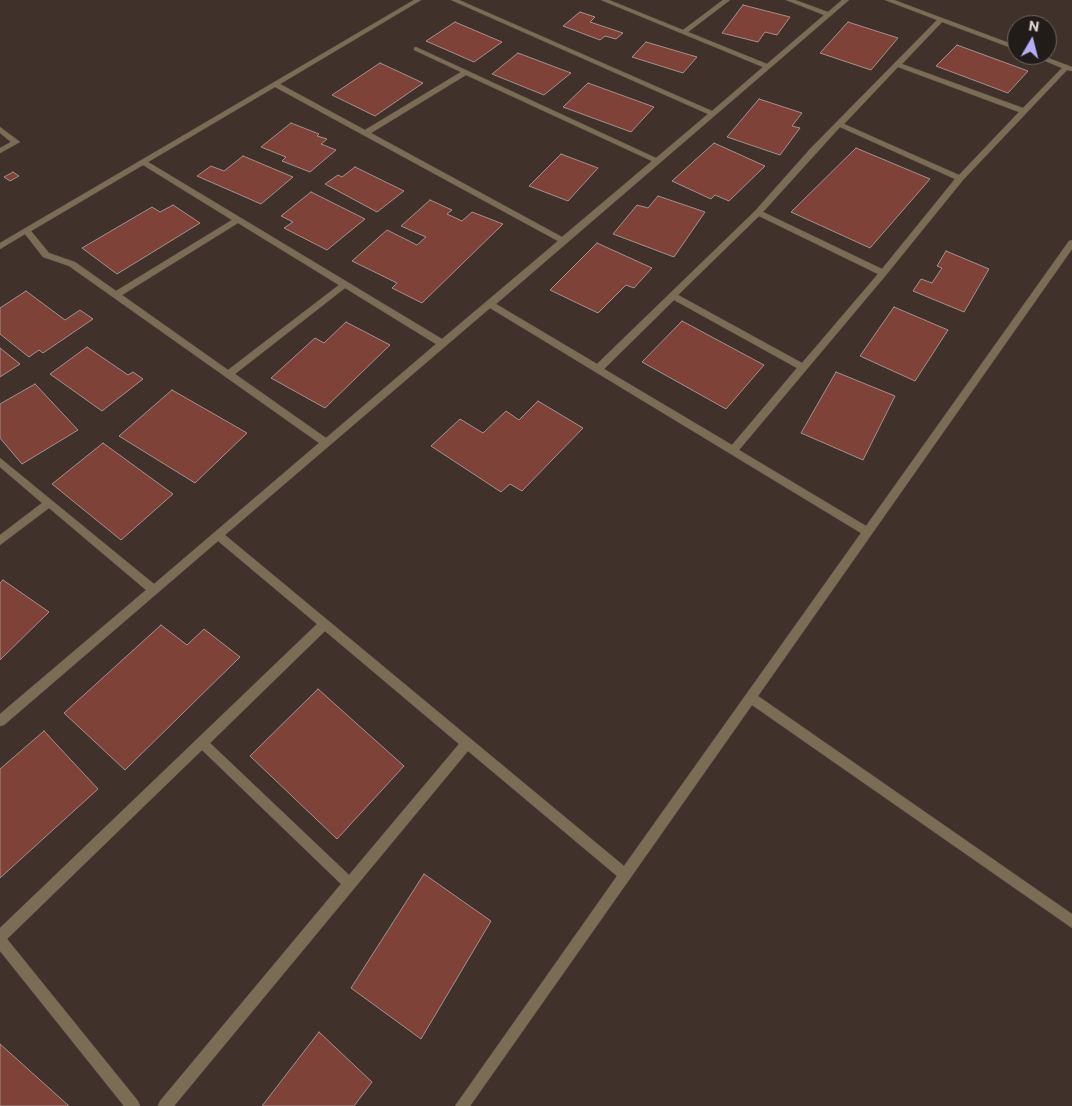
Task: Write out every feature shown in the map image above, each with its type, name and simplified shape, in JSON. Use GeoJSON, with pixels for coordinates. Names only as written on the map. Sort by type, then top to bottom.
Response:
{"type":"FeatureCollection","features":[{"type":"Feature","properties":{"kind":"street"},"geometry":{"type":"LineString","coordinates":[[0,246],[418,0]]}},
{"type":"Feature","properties":{"kind":"street"},"geometry":{"type":"LineString","coordinates":[[454,0],[713,114]]}},
{"type":"Feature","properties":{"kind":"street"},"geometry":{"type":"LineString","coordinates":[[604,0],[768,67]]}},
{"type":"Feature","properties":{"kind":"street"},"geometry":{"type":"LineString","coordinates":[[683,32],[727,0]]}},
{"type":"Feature","properties":{"kind":"street"},"geometry":{"type":"LineString","coordinates":[[789,0],[828,15]]}},
{"type":"Feature","properties":{"kind":"street"},"geometry":{"type":"LineString","coordinates":[[0,721],[846,0]]}},
{"type":"Feature","properties":{"kind":"street"},"geometry":{"type":"LineString","coordinates":[[888,0],[1007,44]]}},
{"type":"Feature","properties":{"kind":"street"},"geometry":{"type":"LineString","coordinates":[[598,369],[758,213],[839,124],[941,20]]}},
{"type":"Feature","properties":{"kind":"street"},"geometry":{"type":"LineString","coordinates":[[416,49],[657,161]]}},
{"type":"Feature","properties":{"kind":"street"},"geometry":{"type":"LineString","coordinates":[[898,64],[1023,111]]}},
{"type":"Feature","properties":{"kind":"street"},"geometry":{"type":"LineString","coordinates":[[733,450],[883,273],[960,178],[1023,111],[1069,68],[1057,64]]}},
{"type":"Feature","properties":{"kind":"street"},"geometry":{"type":"LineString","coordinates":[[366,133],[466,72]]}},
{"type":"Feature","properties":{"kind":"street"},"geometry":{"type":"LineString","coordinates":[[275,84],[564,241]]}},
{"type":"Feature","properties":{"kind":"street"},"geometry":{"type":"LineString","coordinates":[[839,124],[960,178]]}},
{"type":"Feature","properties":{"kind":"street"},"geometry":{"type":"LineString","coordinates":[[0,129],[16,142],[0,151]]}},
{"type":"Feature","properties":{"kind":"street"},"geometry":{"type":"LineString","coordinates":[[143,162],[443,344]]}},
{"type":"Feature","properties":{"kind":"street"},"geometry":{"type":"LineString","coordinates":[[758,213],[883,273]]}},
{"type":"Feature","properties":{"kind":"street"},"geometry":{"type":"LineString","coordinates":[[116,295],[239,219]]}},
{"type":"Feature","properties":{"kind":"street"},"geometry":{"type":"LineString","coordinates":[[26,230],[46,255],[72,264],[326,443]]}},
{"type":"Feature","properties":{"kind":"street"},"geometry":{"type":"LineString","coordinates":[[462,1106],[1072,243]]}},
{"type":"Feature","properties":{"kind":"street"},"geometry":{"type":"LineString","coordinates":[[229,374],[345,284]]}},
{"type":"Feature","properties":{"kind":"street"},"geometry":{"type":"LineString","coordinates":[[673,296],[802,367]]}},
{"type":"Feature","properties":{"kind":"street"},"geometry":{"type":"LineString","coordinates":[[490,304],[868,532]]}},
{"type":"Feature","properties":{"kind":"street"},"geometry":{"type":"LineString","coordinates":[[0,462],[154,590]]}},
{"type":"Feature","properties":{"kind":"street"},"geometry":{"type":"LineString","coordinates":[[0,541],[50,503]]}},
{"type":"Feature","properties":{"kind":"street"},"geometry":{"type":"LineString","coordinates":[[218,536],[625,876]]}},
{"type":"Feature","properties":{"kind":"street"},"geometry":{"type":"LineString","coordinates":[[0,937],[324,625]]}},
{"type":"Feature","properties":{"kind":"street"},"geometry":{"type":"LineString","coordinates":[[751,698],[1072,922]]}},
{"type":"Feature","properties":{"kind":"street"},"geometry":{"type":"LineString","coordinates":[[202,743],[350,884]]}},
{"type":"Feature","properties":{"kind":"street"},"geometry":{"type":"LineString","coordinates":[[165,1106],[467,743]]}},
{"type":"Feature","properties":{"kind":"street"},"geometry":{"type":"LineString","coordinates":[[0,941],[133,1106]]}},
{"type":"Feature","properties":{"kind":"building"},"geometry":{"type":"Polygon","coordinates":[[[743,5],[790,17],[777,35],[765,32],[758,42],[722,33],[743,5]]]}},
{"type":"Feature","properties":{"kind":"building"},"geometry":{"type":"Polygon","coordinates":[[[580,12],[595,17],[590,22],[623,33],[616,39],[605,36],[600,40],[563,26],[580,12]]]}},
{"type":"Feature","properties":{"kind":"building"},"geometry":{"type":"Polygon","coordinates":[[[455,22],[502,42],[474,62],[426,41],[455,22]]]}},
{"type":"Feature","properties":{"kind":"building"},"geometry":{"type":"Polygon","coordinates":[[[848,22],[898,38],[871,70],[820,53],[848,22]]]}},
{"type":"Feature","properties":{"kind":"building"},"geometry":{"type":"Polygon","coordinates":[[[646,42],[697,57],[683,73],[632,57],[646,42]]]}},
{"type":"Feature","properties":{"kind":"building"},"geometry":{"type":"Polygon","coordinates":[[[957,45],[1007,63],[1007,65],[1028,71],[1008,93],[936,66],[957,45]]]}},
{"type":"Feature","properties":{"kind":"building"},"geometry":{"type":"Polygon","coordinates":[[[518,53],[571,73],[544,95],[492,74],[518,53]]]}},
{"type":"Feature","properties":{"kind":"building"},"geometry":{"type":"Polygon","coordinates":[[[380,63],[423,83],[375,116],[332,95],[380,63]]]}},
{"type":"Feature","properties":{"kind":"building"},"geometry":{"type":"Polygon","coordinates":[[[588,83],[654,107],[631,132],[563,107],[588,83]]]}},
{"type":"Feature","properties":{"kind":"building"},"geometry":{"type":"Polygon","coordinates":[[[759,99],[802,113],[792,126],[800,128],[780,155],[727,137],[759,99]]]}},
{"type":"Feature","properties":{"kind":"building"},"geometry":{"type":"Polygon","coordinates":[[[291,123],[319,134],[317,136],[327,139],[321,144],[336,150],[310,172],[282,161],[286,157],[261,147],[291,123]]]}},
{"type":"Feature","properties":{"kind":"building"},"geometry":{"type":"Polygon","coordinates":[[[714,143],[765,166],[729,201],[715,195],[711,199],[672,181],[714,143]]]}},
{"type":"Feature","properties":{"kind":"building"},"geometry":{"type":"Polygon","coordinates":[[[856,148],[930,179],[870,248],[791,212],[856,148]]]}},
{"type":"Feature","properties":{"kind":"building"},"geometry":{"type":"Polygon","coordinates":[[[561,154],[598,168],[568,201],[529,186],[561,154]]]}},
{"type":"Feature","properties":{"kind":"building"},"geometry":{"type":"Polygon","coordinates":[[[243,156],[293,177],[261,204],[197,176],[211,166],[224,171],[243,156]]]}},
{"type":"Feature","properties":{"kind":"building"},"geometry":{"type":"Polygon","coordinates":[[[355,167],[404,191],[377,212],[325,184],[338,175],[342,177],[355,167]]]}},
{"type":"Feature","properties":{"kind":"building"},"geometry":{"type":"Polygon","coordinates":[[[13,172],[19,176],[10,181],[4,177],[13,172]]]}},
{"type":"Feature","properties":{"kind":"building"},"geometry":{"type":"Polygon","coordinates":[[[311,192],[365,219],[327,250],[284,228],[293,222],[281,216],[311,192]]]}},
{"type":"Feature","properties":{"kind":"building"},"geometry":{"type":"Polygon","coordinates":[[[658,196],[705,212],[674,257],[613,234],[637,205],[648,208],[658,196]]]}},
{"type":"Feature","properties":{"kind":"building"},"geometry":{"type":"Polygon","coordinates":[[[430,200],[452,210],[447,214],[462,221],[472,212],[503,224],[422,303],[392,288],[397,283],[352,261],[387,230],[417,245],[426,237],[401,226],[430,200]]]}},
{"type":"Feature","properties":{"kind":"building"},"geometry":{"type":"Polygon","coordinates":[[[173,205],[200,223],[117,274],[82,248],[152,207],[160,212],[173,205]]]}},
{"type":"Feature","properties":{"kind":"building"},"geometry":{"type":"Polygon","coordinates":[[[597,243],[652,268],[634,288],[626,285],[598,313],[550,290],[597,243]]]}},
{"type":"Feature","properties":{"kind":"building"},"geometry":{"type":"Polygon","coordinates":[[[946,251],[989,269],[964,312],[913,291],[921,279],[932,283],[942,268],[937,266],[946,251]]]}},
{"type":"Feature","properties":{"kind":"building"},"geometry":{"type":"Polygon","coordinates":[[[26,291],[65,320],[80,310],[93,319],[43,353],[39,350],[29,357],[0,334],[0,308],[26,291]]]}},
{"type":"Feature","properties":{"kind":"building"},"geometry":{"type":"Polygon","coordinates":[[[894,307],[948,330],[915,381],[860,356],[894,307]]]}},
{"type":"Feature","properties":{"kind":"building"},"geometry":{"type":"Polygon","coordinates":[[[682,321],[764,365],[726,409],[642,362],[682,321]]]}},
{"type":"Feature","properties":{"kind":"building"},"geometry":{"type":"Polygon","coordinates":[[[346,322],[390,345],[325,408],[271,378],[315,338],[324,343],[346,322]]]}},
{"type":"Feature","properties":{"kind":"building"},"geometry":{"type":"Polygon","coordinates":[[[87,347],[128,375],[133,372],[143,379],[102,411],[50,374],[87,347]]]}},
{"type":"Feature","properties":{"kind":"building"},"geometry":{"type":"Polygon","coordinates":[[[0,348],[20,364],[0,377],[0,348]]]}},
{"type":"Feature","properties":{"kind":"building"},"geometry":{"type":"Polygon","coordinates":[[[836,372],[895,396],[863,460],[801,433],[836,372]]]}},
{"type":"Feature","properties":{"kind":"building"},"geometry":{"type":"Polygon","coordinates":[[[35,384],[78,430],[22,464],[0,438],[0,404],[35,384]]]}},
{"type":"Feature","properties":{"kind":"building"},"geometry":{"type":"Polygon","coordinates":[[[172,390],[247,433],[195,483],[119,436],[172,390]]]}},
{"type":"Feature","properties":{"kind":"building"},"geometry":{"type":"Polygon","coordinates":[[[538,401],[583,428],[522,491],[510,484],[501,492],[431,446],[460,419],[483,433],[506,411],[519,420],[538,401]]]}},
{"type":"Feature","properties":{"kind":"building"},"geometry":{"type":"Polygon","coordinates":[[[103,443],[173,494],[121,540],[52,484],[103,443]]]}},
{"type":"Feature","properties":{"kind":"building"},"geometry":{"type":"Polygon","coordinates":[[[3,580],[49,612],[0,660],[0,583],[3,580]]]}},
{"type":"Feature","properties":{"kind":"building"},"geometry":{"type":"Polygon","coordinates":[[[161,625],[187,645],[204,629],[240,657],[125,770],[64,713],[161,625]]]}},
{"type":"Feature","properties":{"kind":"building"},"geometry":{"type":"Polygon","coordinates":[[[318,689],[404,766],[337,839],[250,756],[318,689]]]}},
{"type":"Feature","properties":{"kind":"building"},"geometry":{"type":"Polygon","coordinates":[[[44,731],[98,789],[0,878],[0,769],[44,731]]]}},
{"type":"Feature","properties":{"kind":"building"},"geometry":{"type":"Polygon","coordinates":[[[424,874],[491,921],[421,1039],[351,988],[424,874]]]}},
{"type":"Feature","properties":{"kind":"building"},"geometry":{"type":"Polygon","coordinates":[[[319,1032],[372,1082],[354,1106],[262,1106],[319,1032]]]}},
{"type":"Feature","properties":{"kind":"building"},"geometry":{"type":"Polygon","coordinates":[[[0,1044],[69,1106],[0,1106],[0,1044]]]}}]}
